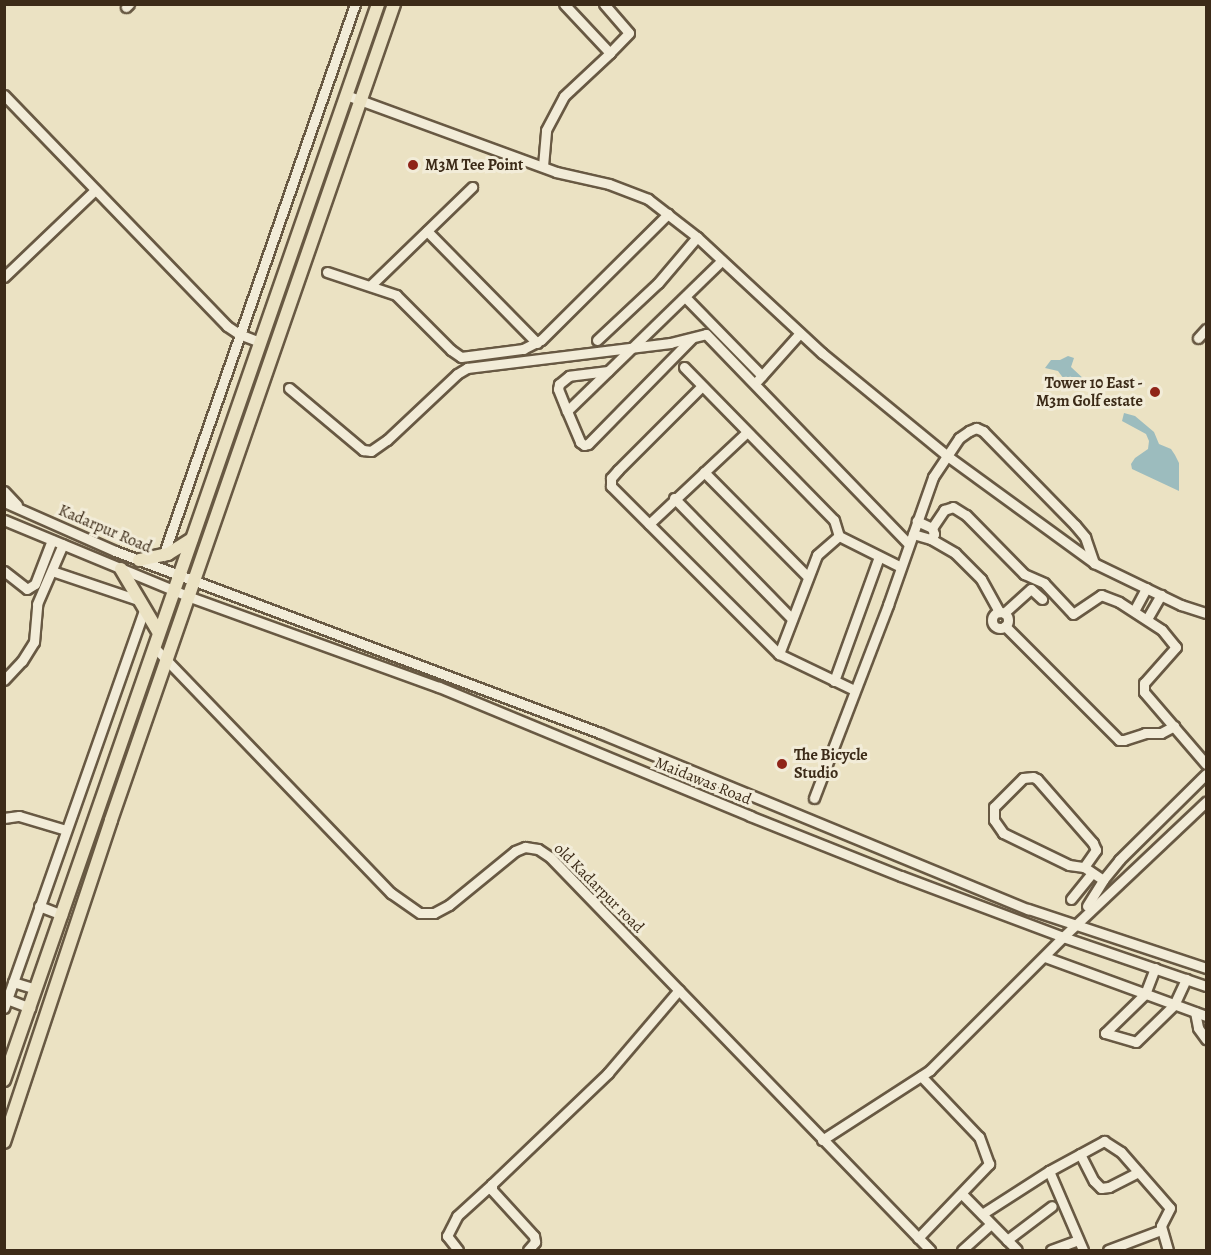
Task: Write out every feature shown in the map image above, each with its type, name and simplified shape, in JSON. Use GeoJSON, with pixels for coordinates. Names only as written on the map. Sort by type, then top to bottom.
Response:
{"type":"FeatureCollection","features":[{"type":"Feature","properties":{"kind":"main road"},"geometry":{"type":"LineString","coordinates":[[4,1080],[378,4]]}},
{"type":"Feature","properties":{"kind":"main road"},"geometry":{"type":"LineString","coordinates":[[4,1142],[19,1092],[394,4]]}},
{"type":"Feature","properties":{"kind":"main road"},"geometry":{"type":"LineString","coordinates":[[139,560],[163,556],[192,539]]}},
{"type":"Feature","properties":{"kind":"main road"},"geometry":{"type":"LineString","coordinates":[[121,569],[159,633]]}},
{"type":"Feature","properties":{"kind":"street"},"geometry":{"type":"LineString","coordinates":[[163,556],[238,334],[355,4]]}},
{"type":"Feature","properties":{"kind":"street"},"geometry":{"type":"LineString","coordinates":[[564,4],[610,53]]}},
{"type":"Feature","properties":{"kind":"street"},"geometry":{"type":"LineString","coordinates":[[543,166],[546,130],[564,96],[629,33],[604,4]]}},
{"type":"Feature","properties":{"kind":"street"},"geometry":{"type":"LineString","coordinates":[[4,95],[220,320],[238,334],[260,342]]}},
{"type":"Feature","properties":{"kind":"street"},"geometry":{"type":"LineString","coordinates":[[346,95],[543,166],[624,189],[648,199],[697,237],[800,333],[945,455],[1094,563],[1161,595],[1206,612]]}},
{"type":"Feature","properties":{"kind":"street"},"geometry":{"type":"LineString","coordinates":[[371,285],[472,187]]}},
{"type":"Feature","properties":{"kind":"street"},"geometry":{"type":"LineString","coordinates":[[4,277],[95,190]]}},
{"type":"Feature","properties":{"kind":"street"},"geometry":{"type":"LineString","coordinates":[[327,272],[396,294],[451,350],[461,357],[523,349],[537,343],[668,214]]}},
{"type":"Feature","properties":{"kind":"street"},"geometry":{"type":"LineString","coordinates":[[427,231],[537,343]]}},
{"type":"Feature","properties":{"kind":"street"},"geometry":{"type":"LineString","coordinates":[[597,340],[658,283],[697,237]]}},
{"type":"Feature","properties":{"kind":"street"},"geometry":{"type":"LineString","coordinates":[[567,411],[722,261]]}},
{"type":"Feature","properties":{"kind":"street"},"geometry":{"type":"LineString","coordinates":[[685,297],[758,380],[911,539],[931,539],[955,553],[976,573],[1008,619],[1005,626],[1119,740],[1124,741],[1145,733],[1161,733],[1174,726]]}},
{"type":"Feature","properties":{"kind":"street"},"geometry":{"type":"LineString","coordinates":[[1198,338],[1206,329]]}},
{"type":"Feature","properties":{"kind":"street"},"geometry":{"type":"LineString","coordinates":[[758,380],[800,333]]}},
{"type":"Feature","properties":{"kind":"street"},"geometry":{"type":"LineString","coordinates":[[289,388],[363,450],[371,451],[387,440],[457,374],[467,368],[606,349],[670,343],[706,334],[758,380]]}},
{"type":"Feature","properties":{"kind":"street"},"geometry":{"type":"LineString","coordinates":[[608,371],[569,376],[562,380],[558,389],[580,442],[588,444],[693,336]]}},
{"type":"Feature","properties":{"kind":"street"},"geometry":{"type":"LineString","coordinates":[[684,367],[746,433],[834,520],[839,536],[901,567]]}},
{"type":"Feature","properties":{"kind":"street"},"geometry":{"type":"LineString","coordinates":[[702,386],[611,478],[615,492],[779,654],[854,690]]}},
{"type":"Feature","properties":{"kind":"street"},"geometry":{"type":"LineString","coordinates":[[814,798],[888,605],[933,477],[945,455],[959,438],[976,428],[983,431],[1075,525],[1084,537],[1094,563]]}},
{"type":"Feature","properties":{"kind":"street"},"geometry":{"type":"LineString","coordinates":[[649,524],[674,498],[746,433]]}},
{"type":"Feature","properties":{"kind":"street"},"geometry":{"type":"LineString","coordinates":[[704,472],[808,577]]}},
{"type":"Feature","properties":{"kind":"street"},"geometry":{"type":"LineString","coordinates":[[4,491],[21,509]]}},
{"type":"Feature","properties":{"kind":"street"},"geometry":{"type":"LineString","coordinates":[[674,498],[792,619]]}},
{"type":"Feature","properties":{"kind":"street","name":"Kadarpur Road"},"geometry":{"type":"LineString","coordinates":[[4,502],[139,560],[195,580]]}},
{"type":"Feature","properties":{"kind":"street"},"geometry":{"type":"LineString","coordinates":[[932,528],[944,510],[953,507],[966,515],[1024,574],[1044,584],[1074,614],[1101,595],[1134,611],[1162,630],[1176,647],[1143,688],[1206,764]]}},
{"type":"Feature","properties":{"kind":"street","name":"Kadarpur Road"},"geometry":{"type":"LineString","coordinates":[[4,520],[190,597]]}},
{"type":"Feature","properties":{"kind":"street"},"geometry":{"type":"LineString","coordinates":[[917,521],[932,528],[934,534],[931,539]]}},
{"type":"Feature","properties":{"kind":"street"},"geometry":{"type":"LineString","coordinates":[[779,654],[817,555],[839,536]]}},
{"type":"Feature","properties":{"kind":"street"},"geometry":{"type":"LineString","coordinates":[[4,571],[27,589],[35,584],[52,540]]}},
{"type":"Feature","properties":{"kind":"street"},"geometry":{"type":"LineString","coordinates":[[4,680],[22,661],[34,642],[35,610],[63,544]]}},
{"type":"Feature","properties":{"kind":"street"},"geometry":{"type":"LineString","coordinates":[[834,681],[879,557]]}},
{"type":"Feature","properties":{"kind":"street"},"geometry":{"type":"LineString","coordinates":[[30,1008],[6,1004],[143,605],[53,569]]}},
{"type":"Feature","properties":{"kind":"street","name":"Maidawas Road"},"geometry":{"type":"LineString","coordinates":[[195,580],[600,733],[936,872],[1076,926],[1206,968]]}},
{"type":"Feature","properties":{"kind":"street"},"geometry":{"type":"LineString","coordinates":[[1134,611],[1146,588]]}},
{"type":"Feature","properties":{"kind":"street"},"geometry":{"type":"LineString","coordinates":[[1002,613],[1030,589],[1042,599]]}},
{"type":"Feature","properties":{"kind":"street"},"geometry":{"type":"LineString","coordinates":[[1147,619],[1161,595]]}},
{"type":"Feature","properties":{"kind":"street","name":"Maidawas Road"},"geometry":{"type":"LineString","coordinates":[[190,597],[439,687],[750,816],[1063,938],[1206,986]]}},
{"type":"Feature","properties":{"kind":"street","name":"old Kadarpur road"},"geometry":{"type":"LineString","coordinates":[[154,647],[391,893],[420,913],[434,913],[450,905],[515,851],[525,847],[538,849],[550,857],[923,1246]]}},
{"type":"Feature","properties":{"kind":"street"},"geometry":{"type":"LineString","coordinates":[[1087,906],[1102,880],[1206,774]]}},
{"type":"Feature","properties":{"kind":"street"},"geometry":{"type":"LineString","coordinates":[[1071,898],[1088,870],[1096,850],[1094,843],[1037,779],[1023,778],[994,807],[994,820],[1003,833],[1069,865],[1088,870],[1102,880]]}},
{"type":"Feature","properties":{"kind":"street"},"geometry":{"type":"LineString","coordinates":[[822,1140],[930,1070],[1206,801]]}},
{"type":"Feature","properties":{"kind":"street"},"geometry":{"type":"LineString","coordinates":[[4,818],[19,816],[66,830]]}},
{"type":"Feature","properties":{"kind":"street"},"geometry":{"type":"LineString","coordinates":[[39,906],[62,915]]}},
{"type":"Feature","properties":{"kind":"street"},"geometry":{"type":"LineString","coordinates":[[1045,957],[1206,1016]]}},
{"type":"Feature","properties":{"kind":"street"},"geometry":{"type":"LineString","coordinates":[[1155,968],[1145,994],[1106,1034],[1137,1042],[1174,1005],[1186,979]]}},
{"type":"Feature","properties":{"kind":"street"},"geometry":{"type":"LineString","coordinates":[[14,982],[36,989]]}},
{"type":"Feature","properties":{"kind":"street"},"geometry":{"type":"LineString","coordinates":[[458,1251],[447,1236],[457,1216],[608,1073],[679,990]]}},
{"type":"Feature","properties":{"kind":"street"},"geometry":{"type":"LineString","coordinates":[[1195,1012],[1198,1028],[1206,1039]]}},
{"type":"Feature","properties":{"kind":"street"},"geometry":{"type":"LineString","coordinates":[[921,1076],[979,1137],[989,1164],[962,1194],[923,1246]]}},
{"type":"Feature","properties":{"kind":"street"},"geometry":{"type":"LineString","coordinates":[[982,1214],[1049,1171],[1104,1141],[1121,1152],[1170,1209],[1161,1230],[1168,1251]]}},
{"type":"Feature","properties":{"kind":"street"},"geometry":{"type":"LineString","coordinates":[[1080,1154],[1094,1182],[1101,1188],[1109,1187],[1138,1172]]}},
{"type":"Feature","properties":{"kind":"street"},"geometry":{"type":"LineString","coordinates":[[1049,1171],[1071,1218],[1083,1251]]}},
{"type":"Feature","properties":{"kind":"street"},"geometry":{"type":"LineString","coordinates":[[492,1184],[492,1190],[534,1236],[535,1242],[528,1251]]}},
{"type":"Feature","properties":{"kind":"street"},"geometry":{"type":"LineString","coordinates":[[962,1194],[1017,1251]]}},
{"type":"Feature","properties":{"kind":"street"},"geometry":{"type":"LineString","coordinates":[[1007,1240],[1052,1206]]}},
{"type":"Feature","properties":{"kind":"street"},"geometry":{"type":"LineString","coordinates":[[962,1251],[991,1224]]}},
{"type":"Feature","properties":{"kind":"street"},"geometry":{"type":"LineString","coordinates":[[1109,1250],[1161,1230]]}},
{"type":"Feature","properties":{"kind":"street"},"geometry":{"type":"LineString","coordinates":[[1051,1251],[1078,1240]]}},
{"type":"Feature","properties":{"kind":"water"},"geometry":{"type":"Polygon","coordinates":[[[1068,356],[1074,358],[1071,367],[1086,381],[1087,391],[1069,386],[1058,371],[1045,368],[1051,360],[1060,360],[1068,356]]]}},
{"type":"Feature","properties":{"kind":"water"},"geometry":{"type":"Polygon","coordinates":[[[1124,413],[1135,416],[1154,432],[1159,444],[1171,449],[1179,463],[1179,491],[1132,469],[1131,464],[1135,458],[1148,449],[1149,441],[1146,434],[1122,421],[1124,413]]]}},
{"type":"Feature","properties":{"kind":"place","name":"M3M Tee Point"},"geometry":{"type":"Point","coordinates":[413,165]}},
{"type":"Feature","properties":{"kind":"place","name":"Tower 10 East - M3m Golf estate"},"geometry":{"type":"Point","coordinates":[1155,392]}},
{"type":"Feature","properties":{"kind":"place","name":"The Bicycle Studio"},"geometry":{"type":"Point","coordinates":[782,764]}}]}
